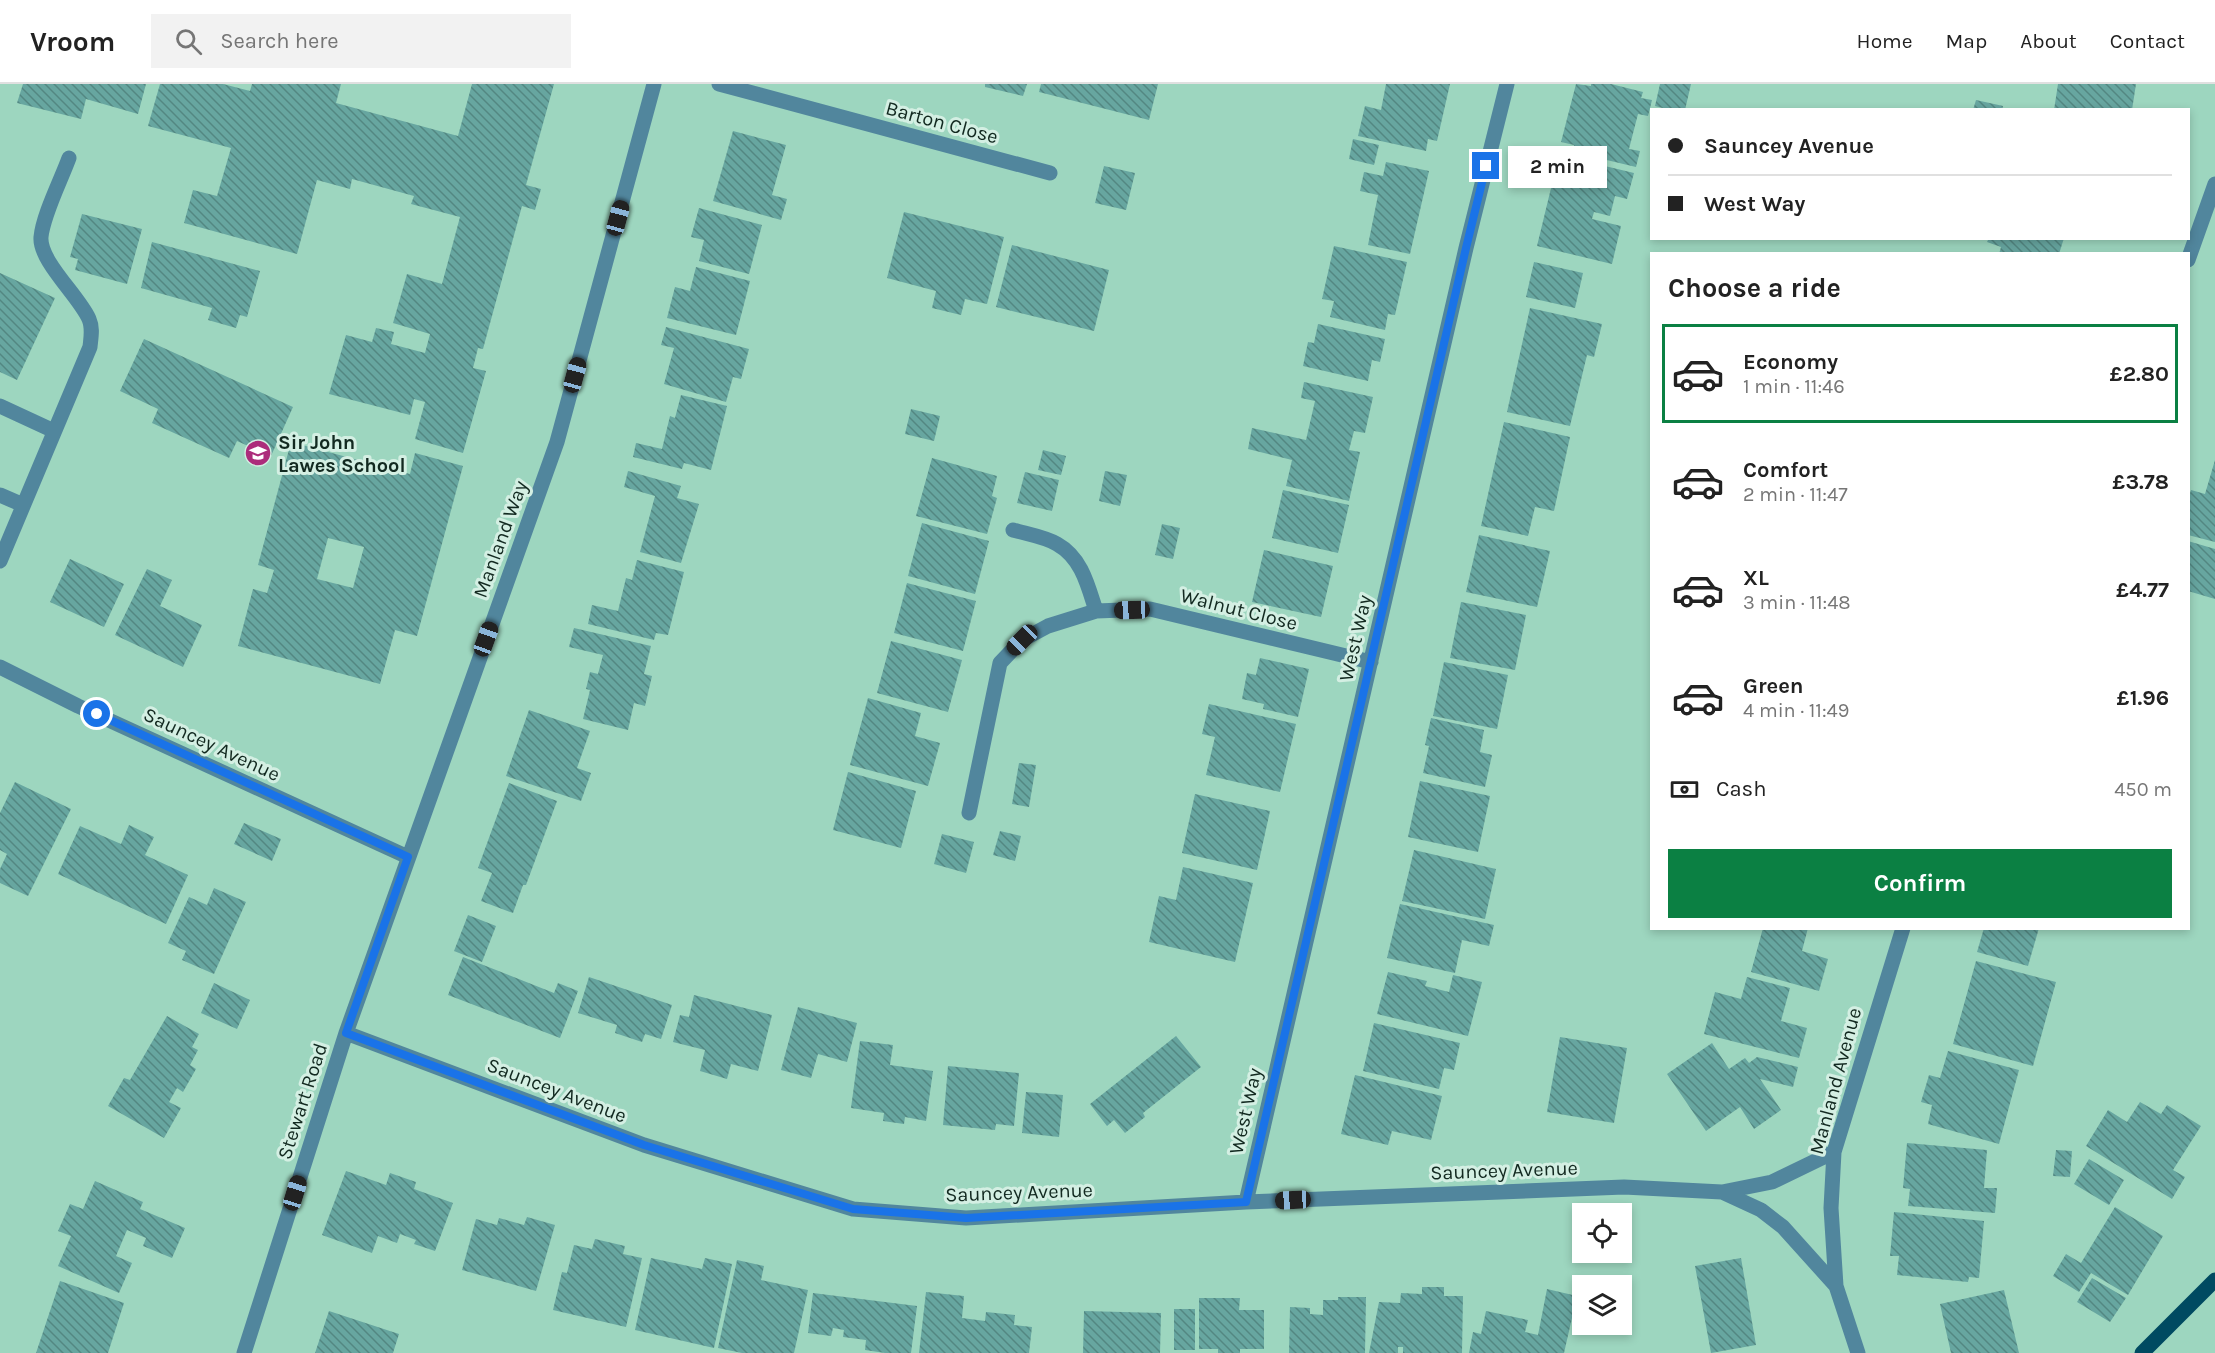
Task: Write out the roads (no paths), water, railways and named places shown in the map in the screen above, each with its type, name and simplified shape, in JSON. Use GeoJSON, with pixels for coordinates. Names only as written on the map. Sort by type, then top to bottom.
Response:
{"type":"FeatureCollection","features":[{"type":"Feature","properties":{"kind":"main road"},"geometry":{"type":"LineString","coordinates":[[2142,1353],[2215,1280]]}},
{"type":"Feature","properties":{"kind":"street","name":"Manland Way"},"geometry":{"type":"LineString","coordinates":[[346,1033],[557,442],[654,84]]}},
{"type":"Feature","properties":{"kind":"street","name":"Barton Close"},"geometry":{"type":"LineString","coordinates":[[719,84],[1050,173]]}},
{"type":"Feature","properties":{"kind":"street","name":"West Way"},"geometry":{"type":"LineString","coordinates":[[1246,1202],[1466,248],[1507,84]]}},
{"type":"Feature","properties":{"kind":"street"},"geometry":{"type":"LineString","coordinates":[[0,561],[90,346],[92,333],[89,319],[44,254],[41,238],[69,158]]}},
{"type":"Feature","properties":{"kind":"street"},"geometry":{"type":"LineString","coordinates":[[2190,254],[2215,184]]}},
{"type":"Feature","properties":{"kind":"street"},"geometry":{"type":"LineString","coordinates":[[0,406],[54,431]]}},
{"type":"Feature","properties":{"kind":"street"},"geometry":{"type":"LineString","coordinates":[[0,495],[23,505]]}},
{"type":"Feature","properties":{"kind":"street"},"geometry":{"type":"LineString","coordinates":[[1013,530],[1057,544],[1073,557],[1085,574],[1096,611]]}},
{"type":"Feature","properties":{"kind":"street","name":"Walnut Close"},"geometry":{"type":"LineString","coordinates":[[969,813],[1000,663],[1022,640],[1048,626],[1096,611],[1150,609],[1371,662]]}},
{"type":"Feature","properties":{"kind":"street","name":"Sauncey Avenue"},"geometry":{"type":"LineString","coordinates":[[0,667],[78,706],[408,857]]}},
{"type":"Feature","properties":{"kind":"street","name":"Manland Avenue"},"geometry":{"type":"LineString","coordinates":[[1858,1353],[1836,1286],[1831,1208],[1834,1152],[1902,930]]}},
{"type":"Feature","properties":{"kind":"street","name":"Sauncey Avenue"},"geometry":{"type":"LineString","coordinates":[[346,1033],[644,1145],[853,1209],[966,1218],[1246,1202],[1624,1187],[1722,1192],[1772,1182],[1834,1152]]}},
{"type":"Feature","properties":{"kind":"street","name":"Stewart Road"},"geometry":{"type":"LineString","coordinates":[[244,1353],[346,1033]]}},
{"type":"Feature","properties":{"kind":"street","name":"Sauncey Avenue"},"geometry":{"type":"LineString","coordinates":[[1722,1192],[1761,1210],[1783,1227],[1836,1286]]}},
{"type":"Feature","properties":{"kind":"place","name":"Sir John Lawes School"},"geometry":{"type":"Point","coordinates":[258,453]}}]}
